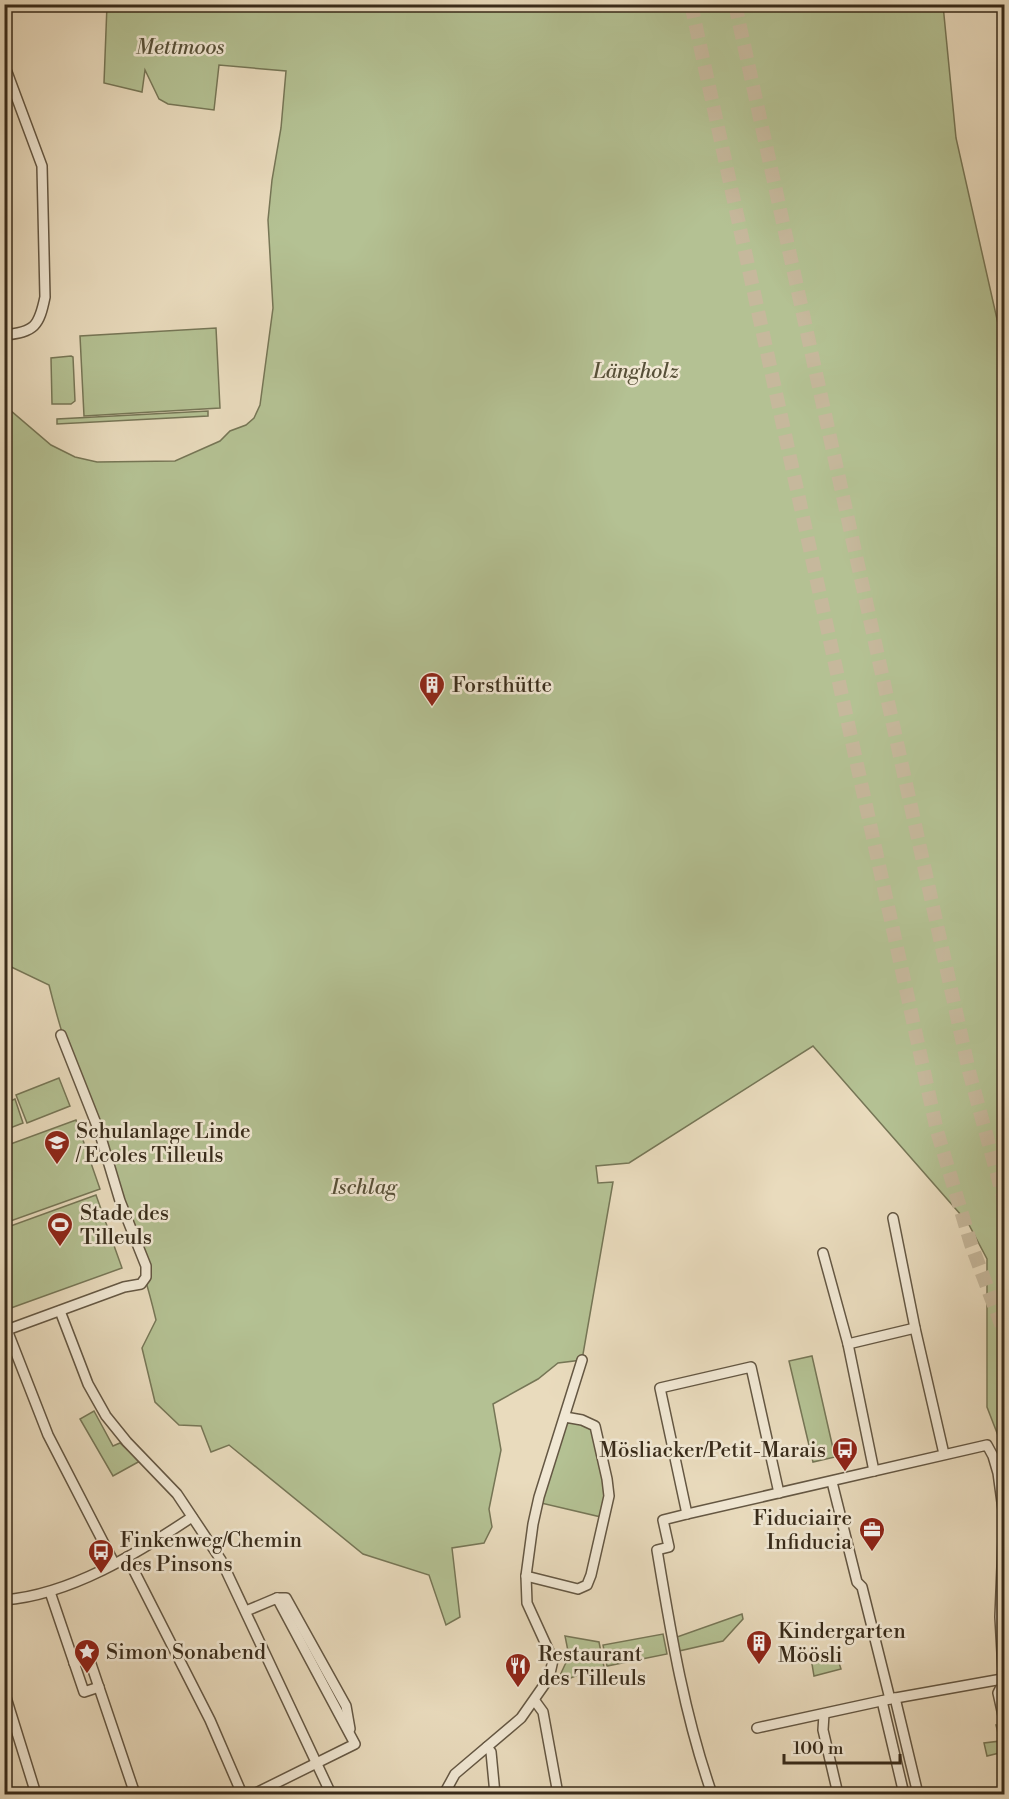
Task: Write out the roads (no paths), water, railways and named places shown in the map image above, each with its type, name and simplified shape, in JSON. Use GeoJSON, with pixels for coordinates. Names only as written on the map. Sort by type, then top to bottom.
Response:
{"type":"FeatureCollection","features":[{"type":"Feature","properties":{"kind":"street"},"geometry":{"type":"LineString","coordinates":[[4,335],[28,331],[35,327],[41,317],[45,297],[42,166],[7,72]]}},
{"type":"Feature","properties":{"kind":"street"},"geometry":{"type":"LineString","coordinates":[[61,1035],[99,1131],[120,1201],[146,1266],[146,1277],[141,1284],[124,1287],[6,1331],[48,1435],[114,1563]]}},
{"type":"Feature","properties":{"kind":"street"},"geometry":{"type":"LineString","coordinates":[[893,1218],[944,1454]]}},
{"type":"Feature","properties":{"kind":"street"},"geometry":{"type":"LineString","coordinates":[[823,1253],[848,1344],[874,1470]]}},
{"type":"Feature","properties":{"kind":"street"},"geometry":{"type":"LineString","coordinates":[[60,1311],[88,1384],[106,1416],[127,1442],[165,1480],[221,1560],[331,1794]]}},
{"type":"Feature","properties":{"kind":"street"},"geometry":{"type":"LineString","coordinates":[[848,1344],[915,1328]]}},
{"type":"Feature","properties":{"kind":"street"},"geometry":{"type":"LineString","coordinates":[[444,1794],[455,1774],[515,1723],[535,1701],[549,1678],[554,1660],[527,1603],[526,1576],[537,1506],[582,1360]]}},
{"type":"Feature","properties":{"kind":"street"},"geometry":{"type":"LineString","coordinates":[[687,1514],[660,1388],[752,1367],[779,1493]]}},
{"type":"Feature","properties":{"kind":"street"},"geometry":{"type":"LineString","coordinates":[[526,1576],[578,1589],[584,1588],[587,1585],[594,1559],[609,1496],[608,1479],[595,1426],[582,1419],[565,1417]]}},
{"type":"Feature","properties":{"kind":"street"},"geometry":{"type":"LineString","coordinates":[[712,1794],[696,1744],[674,1654],[657,1550],[669,1547],[663,1520],[987,1445],[998,1473],[1004,1518],[1001,1582],[1003,1683],[998,1693],[1005,1720]]}},
{"type":"Feature","properties":{"kind":"street"},"geometry":{"type":"LineString","coordinates":[[832,1482],[857,1582],[862,1587],[889,1699],[918,1794]]}},
{"type":"Feature","properties":{"kind":"street"},"geometry":{"type":"LineString","coordinates":[[4,1600],[22,1599],[50,1592],[128,1557],[192,1517]]}},
{"type":"Feature","properties":{"kind":"street"},"geometry":{"type":"LineString","coordinates":[[128,1557],[210,1720],[242,1794]]}},
{"type":"Feature","properties":{"kind":"street"},"geometry":{"type":"LineString","coordinates":[[50,1592],[84,1692],[99,1687]]}},
{"type":"Feature","properties":{"kind":"street"},"geometry":{"type":"LineString","coordinates":[[246,1611],[277,1598],[355,1744],[254,1794]]}},
{"type":"Feature","properties":{"kind":"street"},"geometry":{"type":"LineString","coordinates":[[74,1663],[89,1658],[135,1794]]}},
{"type":"Feature","properties":{"kind":"street"},"geometry":{"type":"LineString","coordinates":[[757,1728],[889,1699],[1003,1683]]}},
{"type":"Feature","properties":{"kind":"street"},"geometry":{"type":"LineString","coordinates":[[4,1691],[36,1794]]}},
{"type":"Feature","properties":{"kind":"street"},"geometry":{"type":"LineString","coordinates":[[889,1699],[904,1794]]}},
{"type":"Feature","properties":{"kind":"street"},"geometry":{"type":"LineString","coordinates":[[535,1701],[543,1712],[558,1794]]}},
{"type":"Feature","properties":{"kind":"street"},"geometry":{"type":"LineString","coordinates":[[824,1714],[823,1730],[838,1794]]}},
{"type":"Feature","properties":{"kind":"street"},"geometry":{"type":"LineString","coordinates":[[487,1747],[491,1752],[495,1794]]}},
{"type":"Feature","properties":{"kind":"tunnel"},"geometry":{"type":"LineString","coordinates":[[691,4],[937,1131],[971,1244],[1004,1332]]}},
{"type":"Feature","properties":{"kind":"tunnel"},"geometry":{"type":"LineString","coordinates":[[735,4],[969,1071],[1004,1200]]}},
{"type":"Feature","properties":{"kind":"place","name":"Forsthütte"},"geometry":{"type":"Point","coordinates":[432,708]}},
{"type":"Feature","properties":{"kind":"place","name":"Schulanlage Linde / Ecoles Tilleuls"},"geometry":{"type":"Point","coordinates":[57,1166]}},
{"type":"Feature","properties":{"kind":"place","name":"Stade des Tilleuls"},"geometry":{"type":"Point","coordinates":[60,1248]}},
{"type":"Feature","properties":{"kind":"place","name":"Mösliacker/Petit-Marais"},"geometry":{"type":"Point","coordinates":[845,1473]}},
{"type":"Feature","properties":{"kind":"place","name":"Fiduciaire Infiducia"},"geometry":{"type":"Point","coordinates":[872,1553]}},
{"type":"Feature","properties":{"kind":"place","name":"Finkenweg/Chemin des Pinsons"},"geometry":{"type":"Point","coordinates":[101,1575]}},
{"type":"Feature","properties":{"kind":"place","name":"Kindergarten Möösli"},"geometry":{"type":"Point","coordinates":[759,1666]}},
{"type":"Feature","properties":{"kind":"place","name":"Simon Sonabend"},"geometry":{"type":"Point","coordinates":[87,1675]}},
{"type":"Feature","properties":{"kind":"place","name":"Restaurant des Tilleuls"},"geometry":{"type":"Point","coordinates":[518,1689]}},
{"type":"Feature","properties":{"kind":"park label","name":"Mettmoos"},"geometry":{"type":"Point","coordinates":[180,47]}},
{"type":"Feature","properties":{"kind":"park label","name":"Längholz"},"geometry":{"type":"Point","coordinates":[636,371]}},
{"type":"Feature","properties":{"kind":"park label","name":"Ischlag"},"geometry":{"type":"Point","coordinates":[364,1187]}}]}
